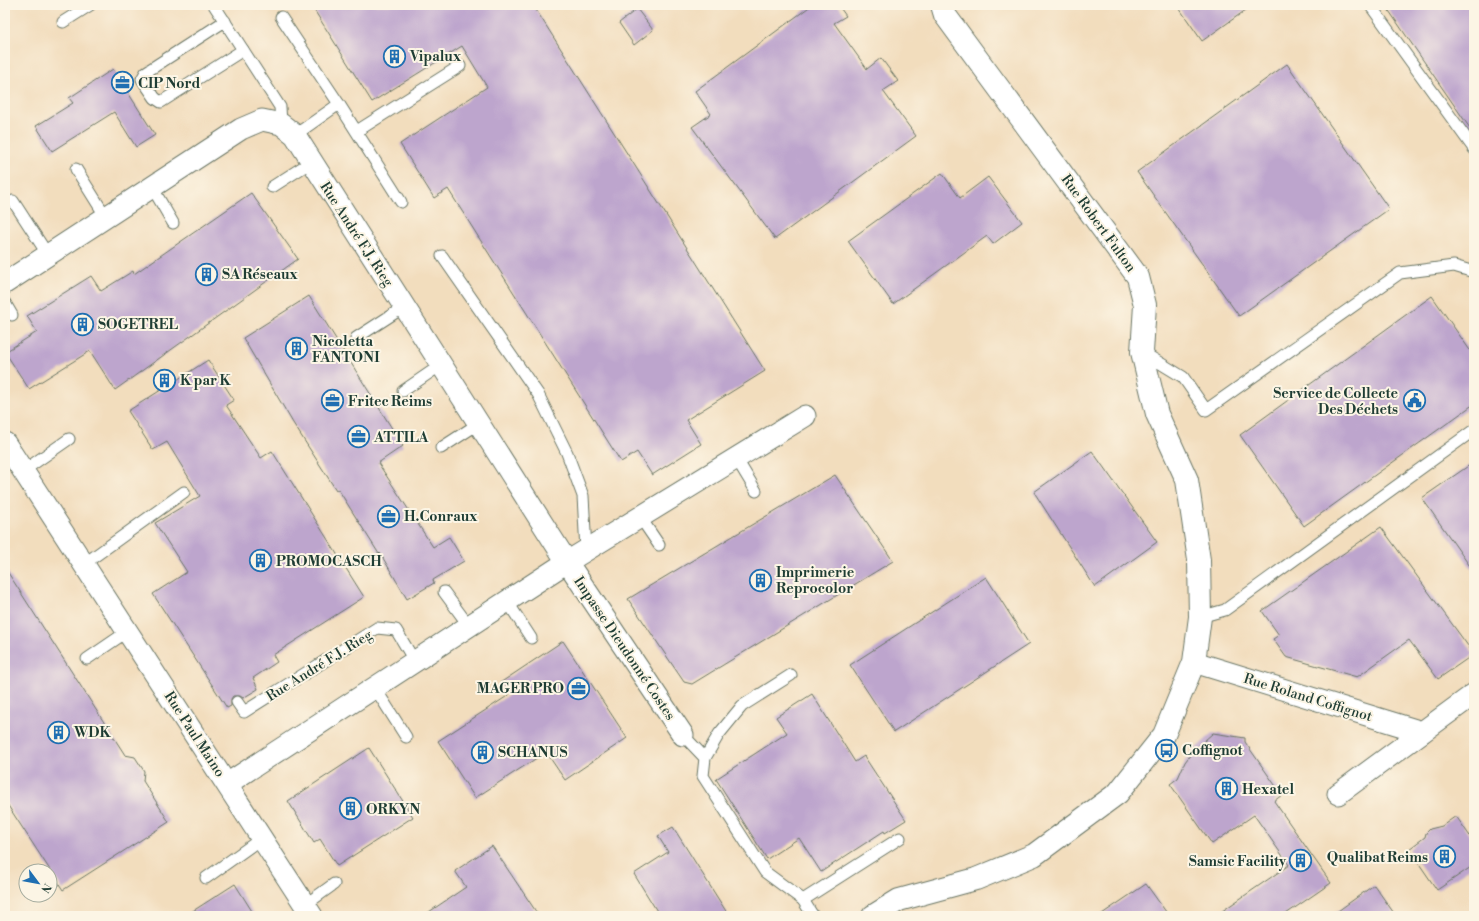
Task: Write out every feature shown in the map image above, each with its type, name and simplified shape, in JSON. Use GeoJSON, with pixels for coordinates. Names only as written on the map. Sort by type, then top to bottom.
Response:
{"type":"FeatureCollection","features":[{"type":"Feature","properties":{"kind":"street","name":"Rue Robert Fulton"},"geometry":{"type":"LineString","coordinates":[[873,916],[899,900],[976,879],[1034,855],[1118,793],[1164,735],[1194,662],[1200,617],[1199,560],[1187,480],[1157,414],[1142,352],[1145,305],[1138,277],[945,15],[942,5]]}},
{"type":"Feature","properties":{"kind":"street"},"geometry":{"type":"LineString","coordinates":[[5,283],[241,129],[262,120],[288,129]]}},
{"type":"Feature","properties":{"kind":"street","name":"Rue André F.J. Rieg"},"geometry":{"type":"LineString","coordinates":[[288,129],[311,162],[567,562]]}},
{"type":"Feature","properties":{"kind":"street"},"geometry":{"type":"LineString","coordinates":[[228,784],[567,562],[805,416]]}},
{"type":"Feature","properties":{"kind":"street","name":"Rue Paul Maino"},"geometry":{"type":"LineString","coordinates":[[5,442],[228,784],[308,910]]}},
{"type":"Feature","properties":{"kind":"street","name":"Impasse Dieudonné Costes"},"geometry":{"type":"LineString","coordinates":[[567,562],[683,735]]}},
{"type":"Feature","properties":{"kind":"street","name":"Rue Roland Coffignot"},"geometry":{"type":"LineString","coordinates":[[1194,662],[1422,732]]}},
{"type":"Feature","properties":{"kind":"street"},"geometry":{"type":"LineString","coordinates":[[1338,794],[1474,694]]}},
{"type":"Feature","properties":{"kind":"lane"},"geometry":{"type":"LineString","coordinates":[[63,22],[90,5]]}},
{"type":"Feature","properties":{"kind":"lane"},"geometry":{"type":"LineString","coordinates":[[214,5],[280,106],[288,129],[339,104]]}},
{"type":"Feature","properties":{"kind":"lane"},"geometry":{"type":"LineString","coordinates":[[1370,5],[1474,149]]}},
{"type":"Feature","properties":{"kind":"lane"},"geometry":{"type":"LineString","coordinates":[[281,17],[339,104],[401,202]]}},
{"type":"Feature","properties":{"kind":"lane"},"geometry":{"type":"LineString","coordinates":[[225,21],[146,72],[142,79],[155,98],[161,102],[244,50]]}},
{"type":"Feature","properties":{"kind":"lane"},"geometry":{"type":"LineString","coordinates":[[356,131],[460,66]]}},
{"type":"Feature","properties":{"kind":"lane"},"geometry":{"type":"LineString","coordinates":[[272,187],[311,162]]}},
{"type":"Feature","properties":{"kind":"lane"},"geometry":{"type":"LineString","coordinates":[[76,169],[106,216]]}},
{"type":"Feature","properties":{"kind":"lane"},"geometry":{"type":"LineString","coordinates":[[152,187],[173,223]]}},
{"type":"Feature","properties":{"kind":"lane"},"geometry":{"type":"LineString","coordinates":[[13,201],[48,255]]}},
{"type":"Feature","properties":{"kind":"lane"},"geometry":{"type":"LineString","coordinates":[[442,256],[538,394],[567,453],[583,496],[586,550]]}},
{"type":"Feature","properties":{"kind":"lane"},"geometry":{"type":"LineString","coordinates":[[1142,352],[1183,377],[1206,410],[1400,273],[1454,266],[1474,272]]}},
{"type":"Feature","properties":{"kind":"lane"},"geometry":{"type":"LineString","coordinates":[[5,303],[12,315]]}},
{"type":"Feature","properties":{"kind":"lane"},"geometry":{"type":"LineString","coordinates":[[356,338],[404,307]]}},
{"type":"Feature","properties":{"kind":"lane"},"geometry":{"type":"LineString","coordinates":[[403,392],[441,365]]}},
{"type":"Feature","properties":{"kind":"lane"},"geometry":{"type":"LineString","coordinates":[[441,448],[478,424]]}},
{"type":"Feature","properties":{"kind":"lane"},"geometry":{"type":"LineString","coordinates":[[1200,617],[1225,610],[1474,430]]}},
{"type":"Feature","properties":{"kind":"lane"},"geometry":{"type":"LineString","coordinates":[[23,471],[69,439]]}},
{"type":"Feature","properties":{"kind":"lane"},"geometry":{"type":"LineString","coordinates":[[736,458],[756,491]]}},
{"type":"Feature","properties":{"kind":"lane"},"geometry":{"type":"LineString","coordinates":[[84,564],[184,492]]}},
{"type":"Feature","properties":{"kind":"lane"},"geometry":{"type":"LineString","coordinates":[[640,518],[659,545]]}},
{"type":"Feature","properties":{"kind":"lane"},"geometry":{"type":"LineString","coordinates":[[444,592],[469,626]]}},
{"type":"Feature","properties":{"kind":"lane"},"geometry":{"type":"LineString","coordinates":[[507,601],[531,638]]}},
{"type":"Feature","properties":{"kind":"lane","name":"Rue André F.J. Rieg"},"geometry":{"type":"LineString","coordinates":[[238,702],[244,712],[377,628],[396,630],[415,662]]}},
{"type":"Feature","properties":{"kind":"lane"},"geometry":{"type":"LineString","coordinates":[[87,660],[128,631]]}},
{"type":"Feature","properties":{"kind":"lane"},"geometry":{"type":"LineString","coordinates":[[791,675],[742,706],[719,734],[705,758],[704,776],[765,872],[803,900],[813,916]]}},
{"type":"Feature","properties":{"kind":"lane"},"geometry":{"type":"LineString","coordinates":[[374,688],[406,737]]}},
{"type":"Feature","properties":{"kind":"lane"},"geometry":{"type":"LineString","coordinates":[[683,735],[705,758]]}},
{"type":"Feature","properties":{"kind":"lane"},"geometry":{"type":"LineString","coordinates":[[206,878],[262,838]]}},
{"type":"Feature","properties":{"kind":"lane"},"geometry":{"type":"LineString","coordinates":[[803,900],[900,838]]}},
{"type":"Feature","properties":{"kind":"lane","name":"Rue Paul Maino"},"geometry":{"type":"LineString","coordinates":[[308,910],[334,884]]}},
{"type":"Feature","properties":{"kind":"building"},"geometry":{"type":"Polygon","coordinates":[[[311,5],[533,5],[765,371],[686,420],[701,444],[652,475],[637,452],[621,462],[448,189],[434,198],[400,144],[487,87],[462,46],[372,102],[311,5]]]}},
{"type":"Feature","properties":{"kind":"building"},"geometry":{"type":"Polygon","coordinates":[[[812,5],[838,5],[846,16],[834,23],[867,69],[881,58],[898,81],[883,91],[916,136],[775,239],[692,127],[711,114],[695,91],[812,5]]]}},
{"type":"Feature","properties":{"kind":"building"},"geometry":{"type":"Polygon","coordinates":[[[1177,5],[1253,5],[1202,41],[1177,5]]]}},
{"type":"Feature","properties":{"kind":"building"},"geometry":{"type":"Polygon","coordinates":[[[1385,5],[1474,5],[1474,134],[1385,5]]]}},
{"type":"Feature","properties":{"kind":"building"},"geometry":{"type":"Polygon","coordinates":[[[637,9],[653,30],[634,45],[619,23],[637,9]]]}},
{"type":"Feature","properties":{"kind":"building"},"geometry":{"type":"Polygon","coordinates":[[[1287,64],[1389,209],[1239,316],[1137,172],[1287,64]]]}},
{"type":"Feature","properties":{"kind":"building"},"geometry":{"type":"Polygon","coordinates":[[[113,69],[155,135],[136,147],[114,112],[52,151],[36,126],[73,103],[69,98],[113,69]]]}},
{"type":"Feature","properties":{"kind":"building"},"geometry":{"type":"Polygon","coordinates":[[[942,173],[960,198],[988,177],[1022,222],[993,244],[987,236],[893,304],[848,241],[942,173]]]}},
{"type":"Feature","properties":{"kind":"building"},"geometry":{"type":"Polygon","coordinates":[[[251,193],[298,259],[115,390],[90,351],[29,389],[5,352],[37,332],[27,316],[91,276],[101,291],[133,271],[134,274],[251,193]]]}},
{"type":"Feature","properties":{"kind":"building"},"geometry":{"type":"Polygon","coordinates":[[[309,296],[403,446],[378,463],[433,547],[449,537],[464,561],[433,580],[434,583],[407,599],[380,553],[379,554],[338,489],[336,490],[293,423],[243,338],[309,296]]]}},
{"type":"Feature","properties":{"kind":"building"},"geometry":{"type":"Polygon","coordinates":[[[1432,296],[1474,356],[1474,404],[1304,526],[1240,435],[1432,296]]]}},
{"type":"Feature","properties":{"kind":"building","name":"PROMOCASCH"},"geometry":{"type":"Polygon","coordinates":[[[208,360],[234,400],[226,405],[261,458],[272,451],[364,597],[273,655],[277,662],[253,678],[258,689],[243,698],[240,696],[233,696],[231,699],[231,706],[227,708],[153,594],[187,572],[155,523],[200,496],[167,442],[153,450],[128,411],[208,360]]]}},
{"type":"Feature","properties":{"kind":"building"},"geometry":{"type":"Polygon","coordinates":[[[1092,451],[1157,542],[1095,587],[1034,492],[1092,451]]]}},
{"type":"Feature","properties":{"kind":"building"},"geometry":{"type":"Polygon","coordinates":[[[1474,462],[1474,572],[1422,498],[1474,462]]]}},
{"type":"Feature","properties":{"kind":"building","name":"Imprimerie Reprocolor"},"geometry":{"type":"Polygon","coordinates":[[[835,475],[893,561],[692,684],[684,682],[628,599],[835,475]]]}},
{"type":"Feature","properties":{"kind":"building"},"geometry":{"type":"Polygon","coordinates":[[[1381,527],[1474,654],[1438,679],[1409,640],[1357,677],[1286,657],[1273,639],[1279,635],[1262,611],[1381,527]]]}},
{"type":"Feature","properties":{"kind":"building","name":"WDK"},"geometry":{"type":"Polygon","coordinates":[[[5,568],[125,755],[135,757],[144,771],[143,781],[169,822],[63,890],[58,882],[58,863],[45,863],[5,801],[5,568]]]}},
{"type":"Feature","properties":{"kind":"building"},"geometry":{"type":"Polygon","coordinates":[[[986,577],[1029,644],[894,732],[850,665],[986,577]]]}},
{"type":"Feature","properties":{"kind":"building"},"geometry":{"type":"Polygon","coordinates":[[[563,641],[627,738],[565,780],[546,752],[475,798],[438,741],[509,695],[500,683],[563,641]]]}},
{"type":"Feature","properties":{"kind":"building"},"geometry":{"type":"Polygon","coordinates":[[[812,694],[855,762],[864,756],[906,820],[885,833],[884,831],[821,872],[799,838],[767,859],[716,779],[787,733],[776,717],[812,694]]]}},
{"type":"Feature","properties":{"kind":"building"},"geometry":{"type":"Polygon","coordinates":[[[1213,733],[1245,738],[1245,742],[1282,795],[1274,801],[1331,883],[1283,916],[1215,916],[1289,865],[1254,815],[1212,844],[1170,784],[1178,778],[1185,762],[1194,750],[1213,733]]]}},
{"type":"Feature","properties":{"kind":"building","name":"ORKYN"},"geometry":{"type":"Polygon","coordinates":[[[369,748],[413,817],[337,866],[320,839],[314,843],[288,801],[369,748]]]}},
{"type":"Feature","properties":{"kind":"building","name":"Qualibat Reims"},"geometry":{"type":"Polygon","coordinates":[[[1456,816],[1474,842],[1474,865],[1437,890],[1409,849],[1425,837],[1426,833],[1430,829],[1442,826],[1456,816]]]}},
{"type":"Feature","properties":{"kind":"building"},"geometry":{"type":"Polygon","coordinates":[[[673,827],[729,916],[660,916],[634,874],[668,852],[658,836],[673,827]]]}},
{"type":"Feature","properties":{"kind":"building"},"geometry":{"type":"Polygon","coordinates":[[[492,846],[539,916],[423,916],[466,887],[455,871],[492,846]]]}},
{"type":"Feature","properties":{"kind":"building"},"geometry":{"type":"Polygon","coordinates":[[[235,884],[255,916],[185,916],[235,884]]]}},
{"type":"Feature","properties":{"kind":"building"},"geometry":{"type":"Polygon","coordinates":[[[1146,884],[1169,916],[1099,916],[1146,884]]]}},
{"type":"Feature","properties":{"kind":"building"},"geometry":{"type":"Polygon","coordinates":[[[1374,885],[1396,916],[1331,916],[1374,885]]]}},
{"type":"Feature","properties":{"kind":"place","name":"Vipalux"},"geometry":{"type":"Point","coordinates":[395,56]}},
{"type":"Feature","properties":{"kind":"place","name":"CIP Nord"},"geometry":{"type":"Point","coordinates":[123,83]}},
{"type":"Feature","properties":{"kind":"place","name":"SA Réseaux"},"geometry":{"type":"Point","coordinates":[206,274]}},
{"type":"Feature","properties":{"kind":"place","name":"SOGETREL"},"geometry":{"type":"Point","coordinates":[82,324]}},
{"type":"Feature","properties":{"kind":"place","name":"Nicoletta FANTONI"},"geometry":{"type":"Point","coordinates":[297,349]}},
{"type":"Feature","properties":{"kind":"place","name":"K par K"},"geometry":{"type":"Point","coordinates":[165,380]}},
{"type":"Feature","properties":{"kind":"place","name":"Fritec Reims"},"geometry":{"type":"Point","coordinates":[332,401]}},
{"type":"Feature","properties":{"kind":"place","name":"Service de Collecte Des Déchets"},"geometry":{"type":"Point","coordinates":[1414,401]}},
{"type":"Feature","properties":{"kind":"place","name":"ATTILA"},"geometry":{"type":"Point","coordinates":[359,437]}},
{"type":"Feature","properties":{"kind":"place","name":"H.Conraux"},"geometry":{"type":"Point","coordinates":[389,516]}},
{"type":"Feature","properties":{"kind":"place","name":"PROMOCASCH"},"geometry":{"type":"Point","coordinates":[260,561]}},
{"type":"Feature","properties":{"kind":"place","name":"Imprimerie Reprocolor"},"geometry":{"type":"Point","coordinates":[761,580]}},
{"type":"Feature","properties":{"kind":"place","name":"MAGER PRO"},"geometry":{"type":"Point","coordinates":[579,688]}},
{"type":"Feature","properties":{"kind":"place","name":"WDK"},"geometry":{"type":"Point","coordinates":[58,732]}},
{"type":"Feature","properties":{"kind":"place","name":"Coffignot"},"geometry":{"type":"Point","coordinates":[1167,750]}},
{"type":"Feature","properties":{"kind":"place","name":"SCHANUS"},"geometry":{"type":"Point","coordinates":[483,752]}},
{"type":"Feature","properties":{"kind":"place","name":"Hexatel"},"geometry":{"type":"Point","coordinates":[1226,789]}},
{"type":"Feature","properties":{"kind":"place","name":"ORKYN"},"geometry":{"type":"Point","coordinates":[350,809]}},
{"type":"Feature","properties":{"kind":"place","name":"Qualibat Reims"},"geometry":{"type":"Point","coordinates":[1444,857]}},
{"type":"Feature","properties":{"kind":"place","name":"Samsic Facility"},"geometry":{"type":"Point","coordinates":[1301,861]}}]}
